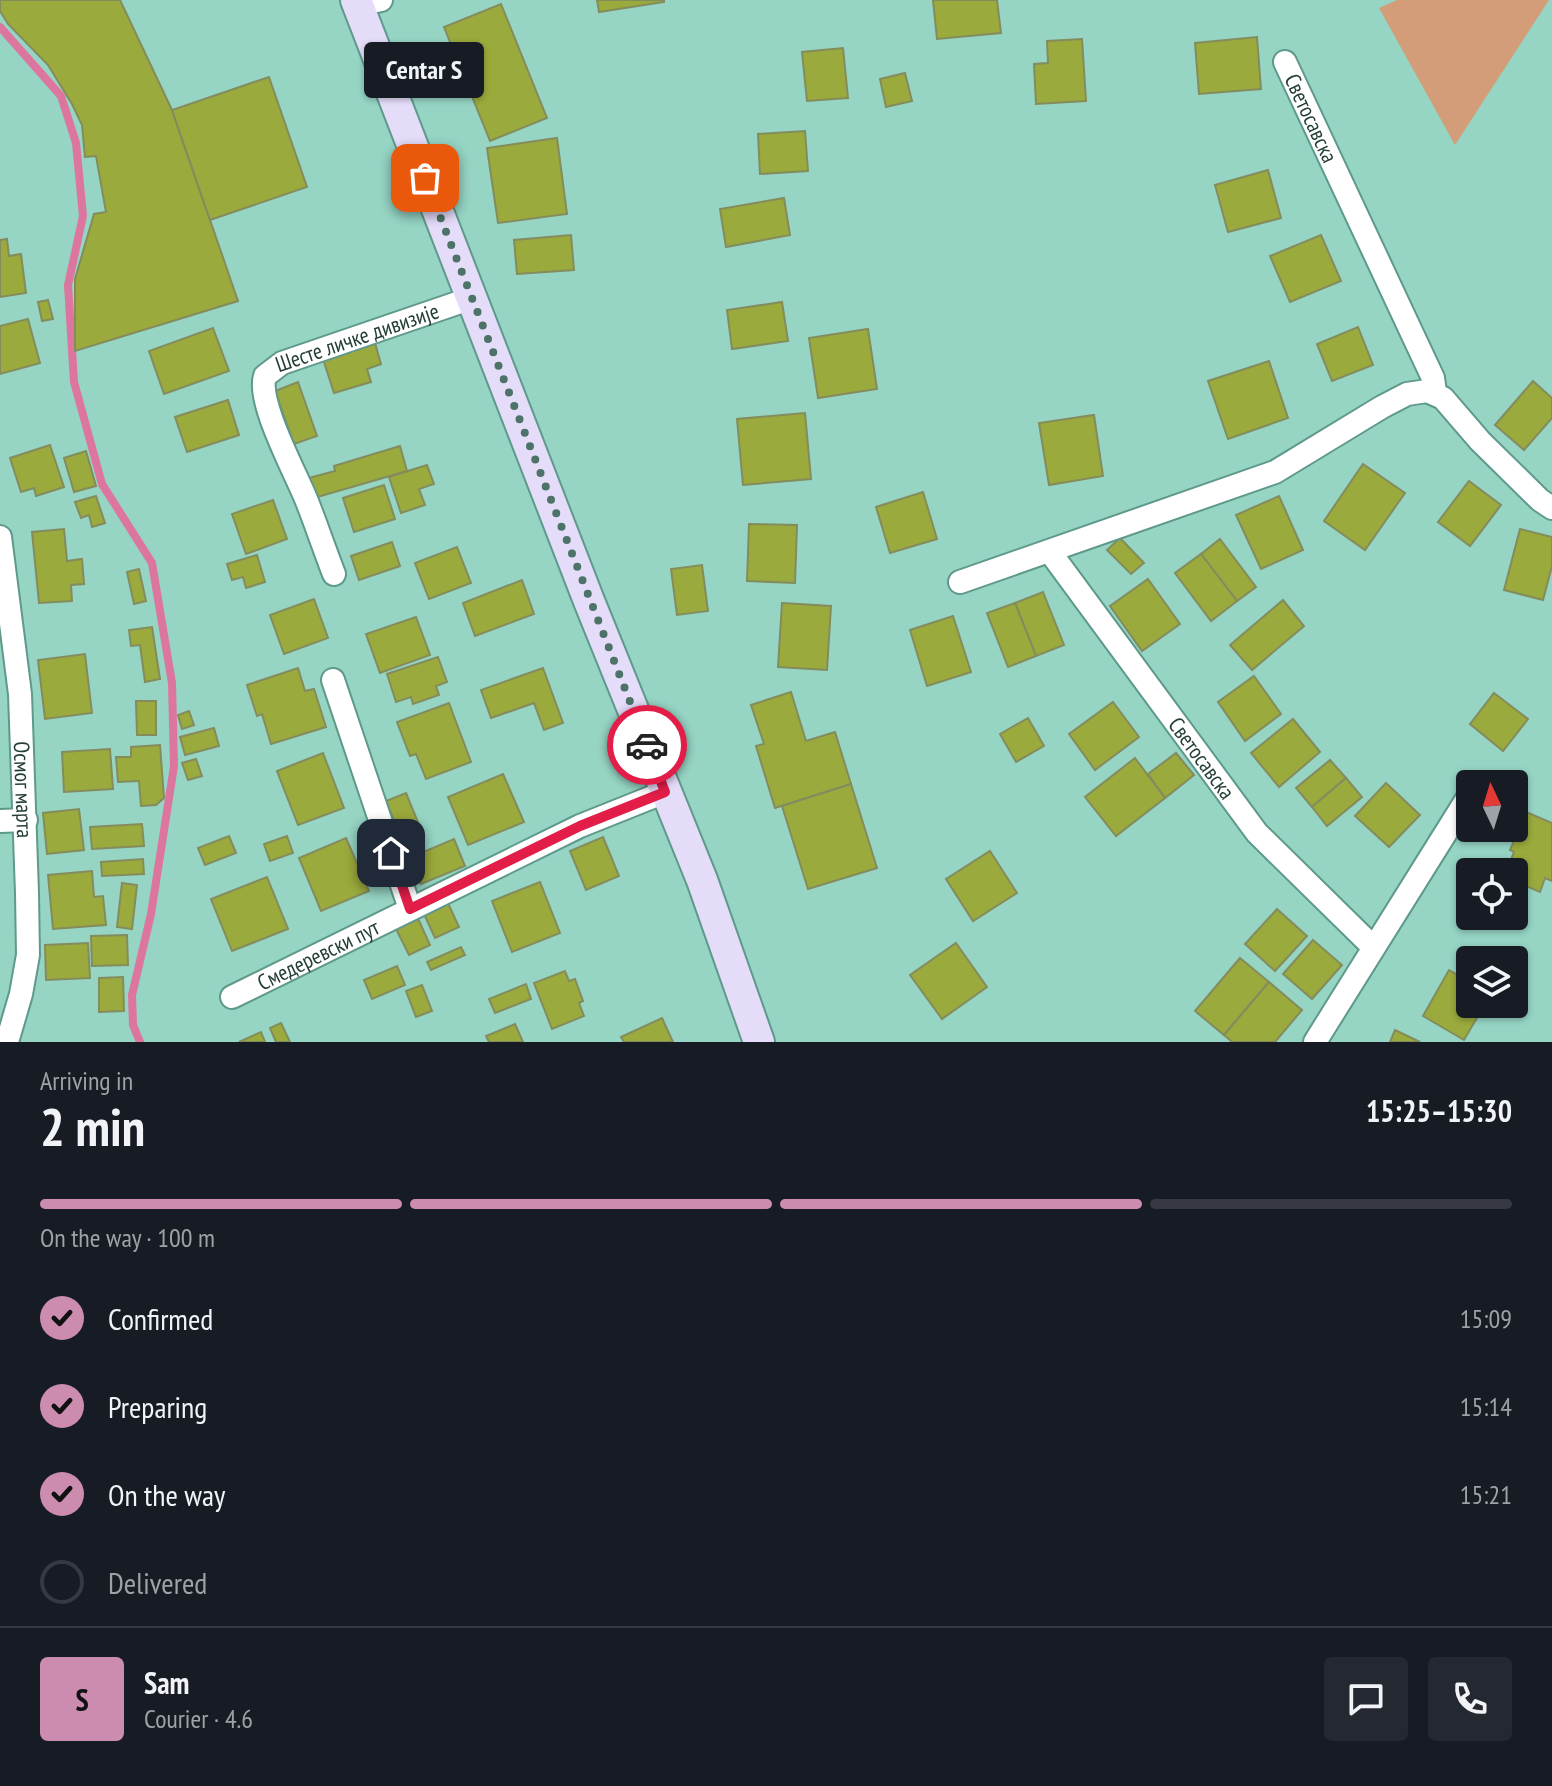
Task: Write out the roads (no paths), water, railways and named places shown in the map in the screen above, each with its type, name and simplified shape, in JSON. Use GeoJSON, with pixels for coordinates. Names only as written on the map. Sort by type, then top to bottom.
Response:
{"type":"FeatureCollection","features":[{"type":"Feature","properties":{"kind":"main road"},"geometry":{"type":"LineString","coordinates":[[365,2],[472,298],[702,880],[759,1042]]}},
{"type":"Feature","properties":{"kind":"street","name":"Светосавска"},"geometry":{"type":"LineString","coordinates":[[1285,62],[1433,378],[1435,392],[1480,441],[1552,508]]}},
{"type":"Feature","properties":{"kind":"street","name":"Шесте личке дивизије"},"geometry":{"type":"LineString","coordinates":[[334,574],[308,502],[273,421],[264,393],[265,376],[282,363],[472,298]]}},
{"type":"Feature","properties":{"kind":"street"},"geometry":{"type":"LineString","coordinates":[[960,582],[1275,472],[1407,394],[1435,392]]}},
{"type":"Feature","properties":{"kind":"street","name":"Осмог марта"},"geometry":{"type":"LineString","coordinates":[[0,537],[20,694],[28,955],[7,1042]]}},
{"type":"Feature","properties":{"kind":"street","name":"Светосавска"},"geometry":{"type":"LineString","coordinates":[[1050,552],[1257,833],[1372,946]]}},
{"type":"Feature","properties":{"kind":"street"},"geometry":{"type":"LineString","coordinates":[[333,680],[410,909]]}},
{"type":"Feature","properties":{"kind":"street","name":"Смедеревски пут"},"geometry":{"type":"LineString","coordinates":[[232,997],[580,826],[665,792]]}},
{"type":"Feature","properties":{"kind":"street"},"geometry":{"type":"LineString","coordinates":[[1315,1042],[1456,816]]}},
{"type":"Feature","properties":{"kind":"street"},"geometry":{"type":"LineString","coordinates":[[0,821],[26,820]]}},
{"type":"Feature","properties":{"kind":"waterway"},"geometry":{"type":"LineString","coordinates":[[0,27],[61,96],[76,143],[83,216],[68,285],[74,382],[102,484],[152,563],[172,683],[174,766],[151,914],[132,995],[133,1025],[140,1042]]}},
{"type":"Feature","properties":{"kind":"place","name":"Centar S"},"geometry":{"type":"Point","coordinates":[425,178]}}]}
